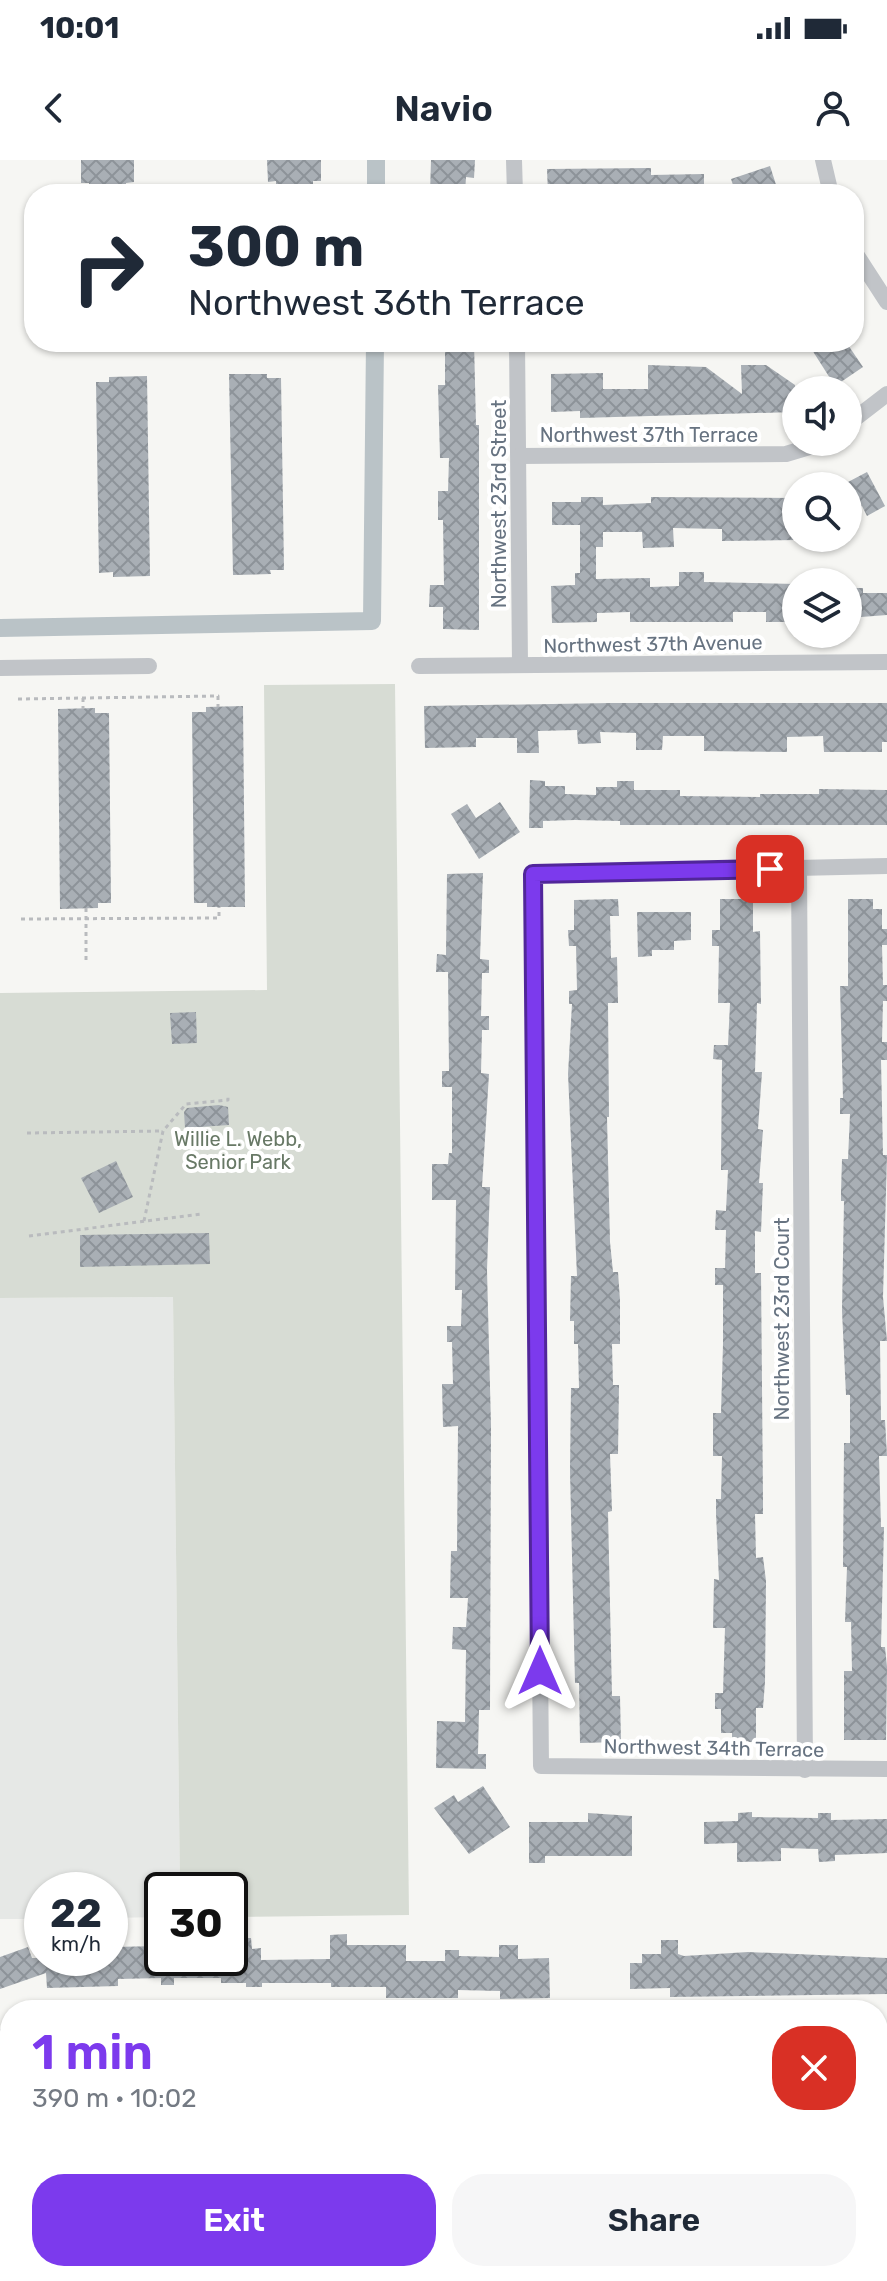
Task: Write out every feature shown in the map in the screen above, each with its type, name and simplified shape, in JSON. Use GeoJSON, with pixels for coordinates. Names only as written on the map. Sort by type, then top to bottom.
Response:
{"type":"FeatureCollection","features":[{"type":"Feature","properties":{"kind":"street"},"geometry":{"type":"LineString","coordinates":[[514,160],[515,184]]}},
{"type":"Feature","properties":{"kind":"street"},"geometry":{"type":"LineString","coordinates":[[823,160],[829,184]]}},
{"type":"Feature","properties":{"kind":"street"},"geometry":{"type":"LineString","coordinates":[[864,266],[887,302]]}},
{"type":"Feature","properties":{"kind":"street","name":"Northwest 23rd Street"},"geometry":{"type":"LineString","coordinates":[[517,352],[520,665]]}},
{"type":"Feature","properties":{"kind":"street"},"geometry":{"type":"LineString","coordinates":[[862,413],[887,394]]}},
{"type":"Feature","properties":{"kind":"street","name":"Northwest 37th Terrace"},"geometry":{"type":"LineString","coordinates":[[519,456],[782,454]]}},
{"type":"Feature","properties":{"kind":"street","name":"Northwest 37th Avenue"},"geometry":{"type":"LineString","coordinates":[[419,666],[887,662]]}},
{"type":"Feature","properties":{"kind":"street"},"geometry":{"type":"LineString","coordinates":[[0,668],[149,666]]}},
{"type":"Feature","properties":{"kind":"street"},"geometry":{"type":"LineString","coordinates":[[799,868],[887,866]]}},
{"type":"Feature","properties":{"kind":"street","name":"Northwest 34th Terrace"},"geometry":{"type":"LineString","coordinates":[[799,868],[533,874],[541,1766],[887,1769]]}},
{"type":"Feature","properties":{"kind":"street","name":"Northwest 23rd Court"},"geometry":{"type":"LineString","coordinates":[[799,868],[805,1770]]}},
{"type":"Feature","properties":{"kind":"path"},"geometry":{"type":"LineString","coordinates":[[18,699],[218,696],[218,707]]}},
{"type":"Feature","properties":{"kind":"path"},"geometry":{"type":"LineString","coordinates":[[83,698],[83,709]]}},
{"type":"Feature","properties":{"kind":"path"},"geometry":{"type":"LineString","coordinates":[[21,919],[219,918],[219,907]]}},
{"type":"Feature","properties":{"kind":"path"},"geometry":{"type":"LineString","coordinates":[[86,908],[86,964]]}},
{"type":"Feature","properties":{"kind":"path"},"geometry":{"type":"LineString","coordinates":[[144,1221],[163,1131],[186,1104],[228,1100],[228,1095]]}},
{"type":"Feature","properties":{"kind":"path"},"geometry":{"type":"LineString","coordinates":[[27,1133],[163,1131]]}},
{"type":"Feature","properties":{"kind":"path"},"geometry":{"type":"LineString","coordinates":[[29,1236],[201,1214]]}},
{"type":"Feature","properties":{"kind":"shaded area"},"geometry":{"type":"Polygon","coordinates":[[[173,1297],[180,1872],[144,1872],[144,1917],[128,1918],[128,1872],[24,1872],[24,1919],[0,1919],[0,1298],[173,1297]]]}},
{"type":"Feature","properties":{"kind":"green space","name":"Willie L. Webb, Senior Park"},"geometry":{"type":"Polygon","coordinates":[[[395,684],[409,1915],[248,1917],[248,1872],[180,1872],[173,1297],[0,1298],[0,993],[267,990],[264,685],[395,684]]]}},
{"type":"Feature","properties":{"kind":"building"},"geometry":{"type":"Polygon","coordinates":[[[81,160],[134,160],[134,182],[81,183],[81,160]]]}},
{"type":"Feature","properties":{"kind":"building"},"geometry":{"type":"Polygon","coordinates":[[[267,160],[321,160],[321,181],[313,181],[313,184],[268,182],[267,160]]]}},
{"type":"Feature","properties":{"kind":"building"},"geometry":{"type":"Polygon","coordinates":[[[431,160],[475,160],[474,178],[466,177],[466,184],[430,184],[431,160]]]}},
{"type":"Feature","properties":{"kind":"building"},"geometry":{"type":"Polygon","coordinates":[[[770,166],[776,184],[733,184],[731,179],[770,166]]]}},
{"type":"Feature","properties":{"kind":"building"},"geometry":{"type":"Polygon","coordinates":[[[651,168],[651,175],[704,174],[704,184],[548,184],[547,169],[651,168]]]}},
{"type":"Feature","properties":{"kind":"building"},"geometry":{"type":"Polygon","coordinates":[[[445,352],[474,352],[476,425],[479,425],[479,630],[443,629],[443,607],[429,607],[430,585],[444,585],[443,520],[438,520],[438,491],[448,491],[449,458],[440,458],[438,385],[445,385],[445,352]]]}},
{"type":"Feature","properties":{"kind":"building"},"geometry":{"type":"Polygon","coordinates":[[[813,352],[853,352],[863,367],[850,376],[829,376],[813,352]]]}},
{"type":"Feature","properties":{"kind":"building"},"geometry":{"type":"Polygon","coordinates":[[[648,365],[706,367],[742,394],[741,365],[766,365],[782,376],[782,412],[580,418],[580,411],[551,412],[551,374],[603,373],[603,389],[648,389],[648,365]]]}},
{"type":"Feature","properties":{"kind":"building"},"geometry":{"type":"Polygon","coordinates":[[[229,374],[267,374],[267,378],[281,378],[284,570],[270,570],[271,574],[233,575],[229,374]]]}},
{"type":"Feature","properties":{"kind":"building"},"geometry":{"type":"Polygon","coordinates":[[[147,376],[150,576],[113,577],[113,572],[99,573],[96,382],[109,382],[109,377],[147,376]]]}},
{"type":"Feature","properties":{"kind":"building"},"geometry":{"type":"Polygon","coordinates":[[[867,472],[885,506],[867,516],[862,506],[862,475],[867,472]]]}},
{"type":"Feature","properties":{"kind":"building"},"geometry":{"type":"Polygon","coordinates":[[[581,497],[603,497],[603,505],[651,503],[651,497],[782,498],[782,540],[722,541],[722,529],[673,528],[674,547],[643,548],[642,532],[603,532],[603,547],[596,547],[596,579],[650,578],[650,587],[679,586],[679,572],[704,572],[704,582],[782,584],[782,622],[766,622],[766,612],[733,612],[733,622],[630,622],[630,612],[597,613],[597,622],[552,623],[551,586],[575,585],[575,573],[580,573],[580,525],[552,525],[552,502],[581,502],[581,497]]]}},
{"type":"Feature","properties":{"kind":"building"},"geometry":{"type":"Polygon","coordinates":[[[862,588],[863,593],[887,593],[887,615],[862,617],[862,588]]]}},
{"type":"Feature","properties":{"kind":"building"},"geometry":{"type":"Polygon","coordinates":[[[887,703],[887,742],[882,742],[882,752],[824,752],[823,736],[787,737],[787,752],[704,751],[704,736],[663,736],[662,750],[636,750],[636,733],[600,732],[601,743],[578,744],[577,730],[538,731],[539,753],[517,753],[517,738],[476,738],[476,747],[425,748],[424,706],[887,703]]]}},
{"type":"Feature","properties":{"kind":"building"},"geometry":{"type":"Polygon","coordinates":[[[243,706],[245,907],[207,907],[207,903],[194,903],[192,712],[206,712],[206,707],[243,706]]]}},
{"type":"Feature","properties":{"kind":"building"},"geometry":{"type":"Polygon","coordinates":[[[95,708],[95,713],[109,713],[111,903],[98,903],[98,908],[60,909],[58,709],[95,708]]]}},
{"type":"Feature","properties":{"kind":"building"},"geometry":{"type":"Polygon","coordinates":[[[530,780],[545,781],[545,786],[565,786],[565,794],[596,795],[596,787],[617,787],[617,781],[634,781],[634,790],[680,790],[680,796],[760,797],[760,794],[819,794],[819,789],[887,790],[887,825],[620,825],[620,821],[575,820],[543,821],[543,828],[529,828],[530,780]]]}},
{"type":"Feature","properties":{"kind":"building"},"geometry":{"type":"Polygon","coordinates":[[[500,802],[520,832],[479,859],[451,814],[467,804],[476,818],[500,802]]]}},
{"type":"Feature","properties":{"kind":"building"},"geometry":{"type":"Polygon","coordinates":[[[483,873],[480,959],[489,960],[489,973],[482,973],[481,1016],[489,1016],[489,1030],[482,1030],[481,1073],[489,1074],[482,1187],[490,1187],[487,1270],[491,1426],[490,1710],[479,1710],[478,1754],[486,1754],[486,1769],[436,1768],[437,1721],[465,1722],[466,1650],[452,1649],[453,1627],[466,1627],[468,1598],[450,1598],[451,1551],[457,1551],[458,1426],[443,1427],[442,1384],[453,1384],[452,1342],[447,1342],[447,1326],[461,1326],[462,1290],[455,1290],[456,1200],[432,1200],[432,1164],[448,1164],[449,1153],[452,1153],[452,1087],[442,1087],[442,1071],[449,1071],[448,972],[436,972],[437,954],[446,955],[447,874],[483,873]]]}},
{"type":"Feature","properties":{"kind":"building"},"geometry":{"type":"Polygon","coordinates":[[[618,899],[619,916],[610,916],[611,958],[617,957],[618,1003],[608,1003],[607,1117],[610,1242],[613,1272],[618,1272],[620,1344],[612,1344],[613,1385],[619,1385],[618,1454],[610,1454],[612,1511],[608,1512],[612,1696],[620,1696],[621,1742],[580,1743],[579,1683],[575,1683],[570,1471],[571,1388],[579,1388],[578,1344],[574,1344],[574,1321],[570,1321],[571,1276],[577,1276],[568,1074],[572,1004],[569,1004],[569,991],[577,990],[576,946],[569,946],[568,930],[574,930],[574,900],[618,899]]]}},
{"type":"Feature","properties":{"kind":"building"},"geometry":{"type":"Polygon","coordinates":[[[720,899],[753,899],[753,932],[760,931],[761,1004],[757,1003],[755,1072],[762,1072],[758,1129],[763,1130],[759,1183],[763,1183],[761,1232],[755,1231],[755,1273],[761,1273],[763,1514],[755,1514],[756,1558],[763,1557],[766,1581],[765,1682],[763,1708],[756,1708],[756,1742],[732,1742],[732,1733],[721,1733],[721,1709],[715,1709],[715,1693],[723,1693],[725,1628],[713,1628],[714,1579],[719,1580],[716,1499],[721,1499],[722,1456],[713,1456],[713,1413],[721,1413],[723,1344],[723,1285],[715,1285],[715,1268],[725,1268],[726,1230],[715,1230],[716,1210],[726,1211],[728,1170],[721,1170],[722,1060],[713,1059],[714,1045],[728,1045],[730,1003],[718,1003],[719,946],[712,946],[712,930],[720,930],[720,899]]]}},
{"type":"Feature","properties":{"kind":"building"},"geometry":{"type":"Polygon","coordinates":[[[848,899],[873,899],[873,909],[882,909],[882,929],[887,929],[887,945],[882,945],[883,985],[887,985],[887,1001],[883,1001],[882,1042],[887,1042],[887,1060],[881,1060],[883,1155],[887,1155],[883,1297],[887,1341],[880,1341],[881,1420],[885,1420],[887,1456],[879,1456],[881,1527],[884,1527],[881,1647],[885,1647],[887,1667],[886,1740],[844,1740],[844,1671],[852,1671],[851,1622],[845,1622],[847,1567],[843,1567],[844,1443],[850,1443],[850,1395],[846,1395],[842,1311],[844,1201],[841,1201],[842,1159],[848,1159],[850,1114],[840,1114],[840,1098],[843,1098],[840,986],[848,986],[848,899]]]}},
{"type":"Feature","properties":{"kind":"building"},"geometry":{"type":"Polygon","coordinates":[[[637,912],[691,912],[691,940],[674,941],[674,950],[652,950],[652,956],[638,957],[637,912]]]}},
{"type":"Feature","properties":{"kind":"building"},"geometry":{"type":"Polygon","coordinates":[[[196,1012],[197,1043],[172,1044],[170,1013],[196,1012]]]}},
{"type":"Feature","properties":{"kind":"building"},"geometry":{"type":"Polygon","coordinates":[[[228,1107],[229,1125],[185,1128],[184,1112],[187,1108],[228,1107]]]}},
{"type":"Feature","properties":{"kind":"building"},"geometry":{"type":"Polygon","coordinates":[[[116,1161],[133,1197],[99,1213],[81,1178],[116,1161]]]}},
{"type":"Feature","properties":{"kind":"building"},"geometry":{"type":"Polygon","coordinates":[[[209,1233],[210,1264],[80,1267],[80,1235],[209,1233]]]}},
{"type":"Feature","properties":{"kind":"building"},"geometry":{"type":"Polygon","coordinates":[[[483,1786],[510,1827],[469,1854],[434,1808],[454,1795],[458,1802],[483,1786]]]}},
{"type":"Feature","properties":{"kind":"building"},"geometry":{"type":"Polygon","coordinates":[[[752,1812],[752,1817],[818,1818],[818,1813],[831,1813],[831,1820],[887,1819],[887,1853],[835,1855],[835,1861],[819,1862],[818,1849],[781,1848],[781,1861],[737,1862],[737,1843],[704,1844],[704,1822],[738,1821],[738,1813],[752,1812]]]}},
{"type":"Feature","properties":{"kind":"building"},"geometry":{"type":"Polygon","coordinates":[[[588,1813],[632,1816],[632,1856],[545,1856],[545,1863],[529,1863],[529,1822],[588,1822],[588,1813]]]}},
{"type":"Feature","properties":{"kind":"building"},"geometry":{"type":"Polygon","coordinates":[[[347,1934],[347,1945],[406,1945],[406,1961],[445,1961],[445,1950],[459,1950],[459,1956],[499,1957],[499,1945],[518,1945],[518,1959],[549,1958],[550,1998],[500,1999],[500,1991],[458,1990],[458,1998],[386,1998],[386,1987],[262,1983],[262,1987],[246,1987],[246,1983],[221,1983],[221,1978],[174,1978],[174,1985],[161,1985],[161,1978],[118,1979],[118,1986],[47,1988],[46,1976],[128,1976],[128,1947],[144,1946],[144,1976],[248,1976],[248,1938],[251,1938],[252,1949],[261,1948],[261,1960],[330,1959],[330,1935],[347,1934]]]}},
{"type":"Feature","properties":{"kind":"building"},"geometry":{"type":"Polygon","coordinates":[[[661,1940],[678,1940],[678,1954],[684,1956],[748,1952],[887,1958],[887,1994],[670,1997],[670,1988],[630,1989],[630,1963],[642,1963],[642,1954],[661,1954],[661,1940]]]}},
{"type":"Feature","properties":{"kind":"building"},"geometry":{"type":"Polygon","coordinates":[[[24,1948],[24,1976],[37,1976],[0,1989],[0,1957],[24,1948]]]}},
{"type":"Feature","properties":{"kind":"waterway"},"geometry":{"type":"LineString","coordinates":[[376,160],[376,184]]}},
{"type":"Feature","properties":{"kind":"waterway"},"geometry":{"type":"LineString","coordinates":[[0,628],[372,621],[375,352]]}},
{"type":"Feature","properties":{"kind":"route"},"geometry":{"type":"LineString","coordinates":[[540,1671],[533,874],[770,869]]}}]}
